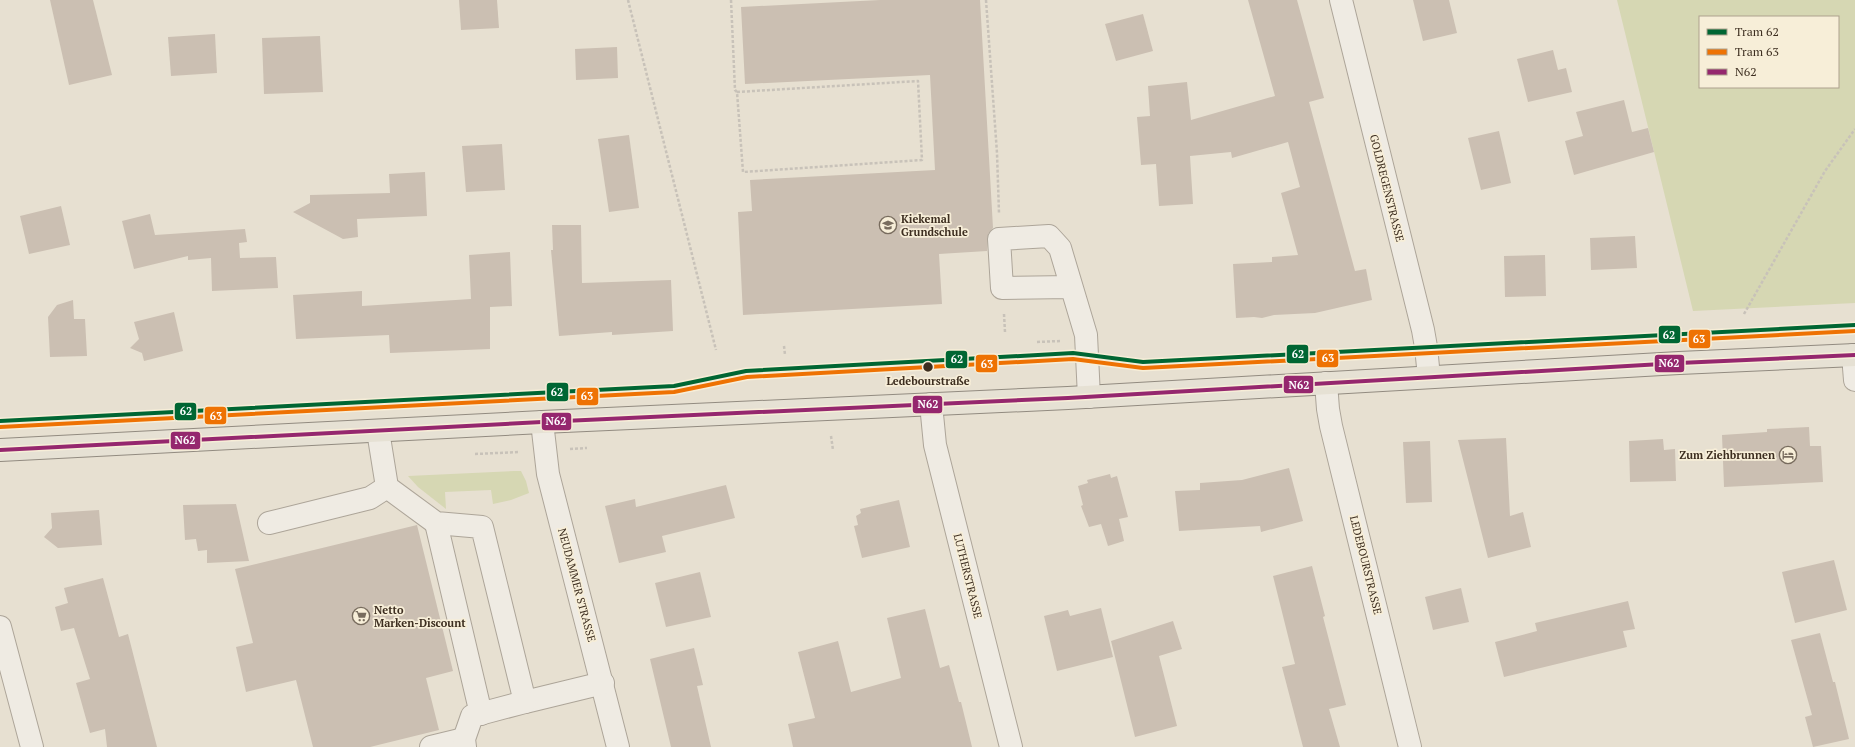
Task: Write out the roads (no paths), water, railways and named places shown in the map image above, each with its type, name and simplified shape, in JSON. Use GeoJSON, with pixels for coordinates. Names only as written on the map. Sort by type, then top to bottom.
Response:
{"type":"FeatureCollection","features":[{"type":"Feature","properties":{"kind":"main road"},"geometry":{"type":"LineString","coordinates":[[0,450],[542,422],[755,414],[1089,397],[1429,377],[1854,355]]}},
{"type":"Feature","properties":{"kind":"street","name":"GOLDREGENSTRASSE"},"geometry":{"type":"LineString","coordinates":[[1341,0],[1423,330],[1429,377]]}},
{"type":"Feature","properties":{"kind":"street"},"geometry":{"type":"LineString","coordinates":[[1071,287],[1002,288],[1000,239],[1049,236],[1060,248],[1086,335],[1089,397]]}},
{"type":"Feature","properties":{"kind":"street"},"geometry":{"type":"LineString","coordinates":[[1854,355],[1855,380]]}},
{"type":"Feature","properties":{"kind":"street","name":"LEDEBOURSTRASSE"},"geometry":{"type":"LineString","coordinates":[[1326,383],[1331,426],[1410,747]]}},
{"type":"Feature","properties":{"kind":"street","name":"LUTHERSTRASSE"},"geometry":{"type":"LineString","coordinates":[[931,404],[935,445],[1011,747]]}},
{"type":"Feature","properties":{"kind":"street","name":"NEUDAMMER STRASSE"},"geometry":{"type":"LineString","coordinates":[[542,422],[548,474],[618,747]]}},
{"type":"Feature","properties":{"kind":"street"},"geometry":{"type":"LineString","coordinates":[[378,431],[387,487],[436,523],[482,527],[525,702]]}},
{"type":"Feature","properties":{"kind":"street"},"geometry":{"type":"LineString","coordinates":[[269,524],[370,498],[387,487]]}},
{"type":"Feature","properties":{"kind":"street"},"geometry":{"type":"LineString","coordinates":[[436,523],[481,714]]}},
{"type":"Feature","properties":{"kind":"street"},"geometry":{"type":"LineString","coordinates":[[0,627],[32,747]]}},
{"type":"Feature","properties":{"kind":"street"},"geometry":{"type":"LineString","coordinates":[[431,747],[465,743],[472,716],[602,683]]}},
{"type":"Feature","properties":{"kind":"tram line","name":"62"},"geometry":{"type":"LineString","coordinates":[[0,421],[674,386],[746,371],[1073,353],[1143,362],[1855,325]]}},
{"type":"Feature","properties":{"kind":"tram line","name":"63"},"geometry":{"type":"LineString","coordinates":[[0,427],[674,392],[747,377],[1073,359],[1143,368],[1855,331]]}},
{"type":"Feature","properties":{"kind":"place","name":"Kiekemal Grundschule"},"geometry":{"type":"Point","coordinates":[888,225]}},
{"type":"Feature","properties":{"kind":"place","name":"Ledebourstraße"},"geometry":{"type":"Point","coordinates":[928,367]}},
{"type":"Feature","properties":{"kind":"place","name":"Zum Ziehbrunnen"},"geometry":{"type":"Point","coordinates":[1788,455]}},
{"type":"Feature","properties":{"kind":"place","name":"Netto Marken-Discount"},"geometry":{"type":"Point","coordinates":[361,616]}}]}
